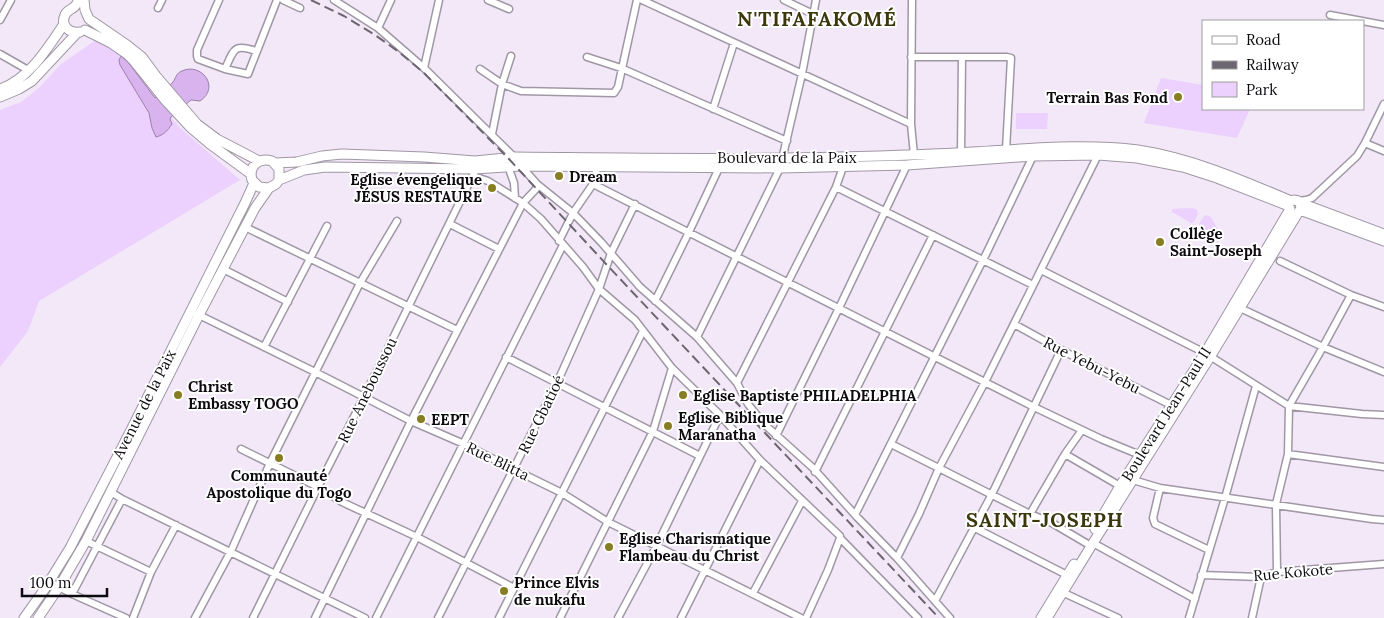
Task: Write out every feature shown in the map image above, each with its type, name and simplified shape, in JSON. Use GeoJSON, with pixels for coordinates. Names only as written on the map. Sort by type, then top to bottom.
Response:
{"type":"FeatureCollection","features":[{"type":"Feature","properties":{"kind":"main road"},"geometry":{"type":"LineString","coordinates":[[0,97],[19,89],[32,80],[88,25],[84,0]]}},
{"type":"Feature","properties":{"kind":"main road"},"geometry":{"type":"LineString","coordinates":[[0,89],[14,83],[43,54],[64,24],[65,14],[77,4],[87,15],[127,45],[165,100],[194,126],[205,140],[251,174]]}},
{"type":"Feature","properties":{"kind":"main road"},"geometry":{"type":"LineString","coordinates":[[64,24],[69,31],[81,32],[111,44],[138,59]]}},
{"type":"Feature","properties":{"kind":"main road"},"geometry":{"type":"LineString","coordinates":[[38,618],[86,541],[195,313],[223,270],[255,208],[269,188],[279,180],[280,173],[275,163],[266,160],[259,161],[244,155],[194,126]]}},
{"type":"Feature","properties":{"kind":"main road","name":"Boulevard de la Paix"},"geometry":{"type":"LineString","coordinates":[[515,164],[598,167],[843,167],[907,165],[1033,152],[1067,146],[1137,150],[1193,163],[1243,181],[1295,206],[1384,234]]}},
{"type":"Feature","properties":{"kind":"main road","name":"Boulevard de la Paix"},"geometry":{"type":"LineString","coordinates":[[279,180],[294,173],[315,168],[474,168],[599,158],[783,159],[1006,150],[1098,155],[1137,158],[1183,166],[1295,206],[1384,241]]}},
{"type":"Feature","properties":{"kind":"main road","name":"Boulevard de la Paix"},"geometry":{"type":"LineString","coordinates":[[275,163],[297,162],[322,156],[342,154],[394,155],[474,168]]}},
{"type":"Feature","properties":{"kind":"main road"},"geometry":{"type":"LineString","coordinates":[[393,168],[394,155]]}},
{"type":"Feature","properties":{"kind":"main road"},"geometry":{"type":"LineString","coordinates":[[259,161],[253,166],[251,174],[254,183],[259,188],[269,188]]}},
{"type":"Feature","properties":{"kind":"main road","name":"Avenue de la Paix"},"geometry":{"type":"LineString","coordinates":[[24,618],[65,557],[195,313],[254,183]]}},
{"type":"Feature","properties":{"kind":"main road","name":"Boulevard Jean-Paul II"},"geometry":{"type":"LineString","coordinates":[[1047,618],[1064,593],[1120,486],[1171,404],[1240,308],[1295,206]]}},
{"type":"Feature","properties":{"kind":"main road","name":"Boulevard Jean-Paul II"},"geometry":{"type":"LineString","coordinates":[[1041,618],[1067,575],[1133,480],[1295,206]]}},
{"type":"Feature","properties":{"kind":"street"},"geometry":{"type":"LineString","coordinates":[[0,20],[11,0]]}},
{"type":"Feature","properties":{"kind":"street"},"geometry":{"type":"LineString","coordinates":[[158,8],[162,0]]}},
{"type":"Feature","properties":{"kind":"street"},"geometry":{"type":"LineString","coordinates":[[219,0],[196,56],[198,59],[225,69],[248,74],[276,0]]}},
{"type":"Feature","properties":{"kind":"street"},"geometry":{"type":"LineString","coordinates":[[283,0],[300,8]]}},
{"type":"Feature","properties":{"kind":"street"},"geometry":{"type":"LineString","coordinates":[[335,0],[378,28],[424,68],[492,134],[515,164],[573,213],[612,253],[640,287],[696,338],[737,383],[748,404],[763,423],[815,472],[897,558],[950,618]]}},
{"type":"Feature","properties":{"kind":"street"},"geometry":{"type":"LineString","coordinates":[[378,28],[391,0]]}},
{"type":"Feature","properties":{"kind":"street"},"geometry":{"type":"LineString","coordinates":[[424,68],[439,0]]}},
{"type":"Feature","properties":{"kind":"street"},"geometry":{"type":"LineString","coordinates":[[488,0],[509,9]]}},
{"type":"Feature","properties":{"kind":"street"},"geometry":{"type":"LineString","coordinates":[[480,69],[502,84],[529,92],[611,94],[617,89],[637,0]]}},
{"type":"Feature","properties":{"kind":"street"},"geometry":{"type":"LineString","coordinates":[[642,0],[911,124]]}},
{"type":"Feature","properties":{"kind":"street"},"geometry":{"type":"LineString","coordinates":[[784,0],[813,14]]}},
{"type":"Feature","properties":{"kind":"street"},"geometry":{"type":"LineString","coordinates":[[696,338],[780,168],[802,74],[816,0]]}},
{"type":"Feature","properties":{"kind":"street"},"geometry":{"type":"LineString","coordinates":[[912,0],[911,124],[914,155]]}},
{"type":"Feature","properties":{"kind":"street"},"geometry":{"type":"LineString","coordinates":[[1330,15],[1357,20]]}},
{"type":"Feature","properties":{"kind":"street"},"geometry":{"type":"LineString","coordinates":[[1364,21],[1384,25]]}},
{"type":"Feature","properties":{"kind":"street"},"geometry":{"type":"LineString","coordinates":[[713,109],[734,43]]}},
{"type":"Feature","properties":{"kind":"street"},"geometry":{"type":"LineString","coordinates":[[225,69],[235,49],[245,47],[256,51]]}},
{"type":"Feature","properties":{"kind":"street"},"geometry":{"type":"LineString","coordinates":[[0,54],[28,70]]}},
{"type":"Feature","properties":{"kind":"street"},"geometry":{"type":"LineString","coordinates":[[492,134],[502,84],[511,56]]}},
{"type":"Feature","properties":{"kind":"street"},"geometry":{"type":"LineString","coordinates":[[587,57],[622,68],[787,141]]}},
{"type":"Feature","properties":{"kind":"street"},"geometry":{"type":"LineString","coordinates":[[911,57],[1011,58],[1006,150]]}},
{"type":"Feature","properties":{"kind":"street"},"geometry":{"type":"LineString","coordinates":[[961,153],[962,57]]}},
{"type":"Feature","properties":{"kind":"street"},"geometry":{"type":"LineString","coordinates":[[1295,206],[1314,196],[1357,156],[1366,143],[1384,104]]}},
{"type":"Feature","properties":{"kind":"street"},"geometry":{"type":"LineString","coordinates":[[1366,143],[1384,151]]}},
{"type":"Feature","properties":{"kind":"street"},"geometry":{"type":"LineString","coordinates":[[855,516],[983,260],[1033,152]]}},
{"type":"Feature","properties":{"kind":"street"},"geometry":{"type":"LineString","coordinates":[[897,558],[939,468],[985,382],[1098,155]]}},
{"type":"Feature","properties":{"kind":"street"},"geometry":{"type":"LineString","coordinates":[[376,618],[464,444],[561,243],[573,213],[593,184],[599,158]]}},
{"type":"Feature","properties":{"kind":"street"},"geometry":{"type":"LineString","coordinates":[[515,164],[515,198]]}},
{"type":"Feature","properties":{"kind":"street"},"geometry":{"type":"LineString","coordinates":[[776,436],[907,165]]}},
{"type":"Feature","properties":{"kind":"street"},"geometry":{"type":"LineString","coordinates":[[737,383],[836,187],[843,167]]}},
{"type":"Feature","properties":{"kind":"street"},"geometry":{"type":"LineString","coordinates":[[474,168],[488,181],[523,203],[540,219],[583,266],[599,289],[635,320],[672,368],[720,416],[760,460],[840,536],[918,618]]}},
{"type":"Feature","properties":{"kind":"street","name":"Rue Aneboussou"},"geometry":{"type":"LineString","coordinates":[[253,618],[450,224],[474,168]]}},
{"type":"Feature","properties":{"kind":"street"},"geometry":{"type":"LineString","coordinates":[[654,301],[719,168]]}},
{"type":"Feature","properties":{"kind":"street"},"geometry":{"type":"LineString","coordinates":[[315,618],[458,330],[523,203],[536,189],[537,184]]}},
{"type":"Feature","properties":{"kind":"street"},"geometry":{"type":"LineString","coordinates":[[593,184],[1034,407],[1140,455]]}},
{"type":"Feature","properties":{"kind":"street"},"geometry":{"type":"LineString","coordinates":[[836,187],[1033,285]]}},
{"type":"Feature","properties":{"kind":"street","name":"Rue Gbatioé"},"geometry":{"type":"LineString","coordinates":[[438,618],[557,383],[599,289],[612,253],[635,204]]}},
{"type":"Feature","properties":{"kind":"street"},"geometry":{"type":"LineString","coordinates":[[195,618],[230,551],[270,464],[360,283],[398,221]]}},
{"type":"Feature","properties":{"kind":"street"},"geometry":{"type":"LineString","coordinates":[[450,224],[499,250]]}},
{"type":"Feature","properties":{"kind":"street"},"geometry":{"type":"LineString","coordinates":[[264,348],[327,226]]}},
{"type":"Feature","properties":{"kind":"street"},"geometry":{"type":"LineString","coordinates":[[245,227],[458,330]]}},
{"type":"Feature","properties":{"kind":"street"},"geometry":{"type":"LineString","coordinates":[[815,472],[934,235]]}},
{"type":"Feature","properties":{"kind":"street"},"geometry":{"type":"LineString","coordinates":[[1280,261],[1351,295],[1384,307]]}},
{"type":"Feature","properties":{"kind":"street"},"geometry":{"type":"LineString","coordinates":[[223,270],[288,302]]}},
{"type":"Feature","properties":{"kind":"street"},"geometry":{"type":"LineString","coordinates":[[1040,270],[1207,355],[1289,406],[1355,414],[1384,415]]}},
{"type":"Feature","properties":{"kind":"street"},"geometry":{"type":"LineString","coordinates":[[1277,572],[1276,504],[1288,454],[1289,406],[1351,295]]}},
{"type":"Feature","properties":{"kind":"street"},"geometry":{"type":"LineString","coordinates":[[1240,308],[1384,372]]}},
{"type":"Feature","properties":{"kind":"street","name":"Rue Blitta"},"geometry":{"type":"LineString","coordinates":[[195,313],[411,422],[464,444],[514,469],[562,494],[608,522],[801,618]]}},
{"type":"Feature","properties":{"kind":"street","name":"Rue Yebu-Yebu"},"geometry":{"type":"LineString","coordinates":[[1014,324],[1061,350],[1171,404]]}},
{"type":"Feature","properties":{"kind":"street"},"geometry":{"type":"LineString","coordinates":[[499,618],[643,331]]}},
{"type":"Feature","properties":{"kind":"street"},"geometry":{"type":"LineString","coordinates":[[935,601],[975,528],[1061,350]]}},
{"type":"Feature","properties":{"kind":"street"},"geometry":{"type":"LineString","coordinates":[[506,357],[700,456]]}},
{"type":"Feature","properties":{"kind":"street"},"geometry":{"type":"LineString","coordinates":[[560,618],[653,431],[672,368]]}},
{"type":"Feature","properties":{"kind":"street"},"geometry":{"type":"LineString","coordinates":[[1189,618],[1256,386]]}},
{"type":"Feature","properties":{"kind":"street"},"geometry":{"type":"LineString","coordinates":[[618,618],[657,545],[720,416]]}},
{"type":"Feature","properties":{"kind":"street"},"geometry":{"type":"LineString","coordinates":[[1030,514],[1065,454],[1082,430]]}},
{"type":"Feature","properties":{"kind":"street"},"geometry":{"type":"LineString","coordinates":[[891,444],[1030,514],[1052,523],[1194,599]]}},
{"type":"Feature","properties":{"kind":"street"},"geometry":{"type":"LineString","coordinates":[[240,449],[318,487],[342,502],[417,537],[514,588]]}},
{"type":"Feature","properties":{"kind":"street"},"geometry":{"type":"LineString","coordinates":[[1065,454],[1120,486]]}},
{"type":"Feature","properties":{"kind":"street"},"geometry":{"type":"LineString","coordinates":[[1288,454],[1384,467]]}},
{"type":"Feature","properties":{"kind":"street"},"geometry":{"type":"LineString","coordinates":[[681,618],[760,460]]}},
{"type":"Feature","properties":{"kind":"street"},"geometry":{"type":"LineString","coordinates":[[1133,480],[1160,488],[1384,520]]}},
{"type":"Feature","properties":{"kind":"street"},"geometry":{"type":"LineString","coordinates":[[1160,488],[1153,518],[1155,524],[1209,550]]}},
{"type":"Feature","properties":{"kind":"street"},"geometry":{"type":"LineString","coordinates":[[111,492],[365,618]]}},
{"type":"Feature","properties":{"kind":"street"},"geometry":{"type":"LineString","coordinates":[[72,594],[122,499]]}},
{"type":"Feature","properties":{"kind":"street"},"geometry":{"type":"LineString","coordinates":[[753,593],[802,501]]}},
{"type":"Feature","properties":{"kind":"street"},"geometry":{"type":"LineString","coordinates":[[133,618],[151,572],[176,525]]}},
{"type":"Feature","properties":{"kind":"street"},"geometry":{"type":"LineString","coordinates":[[975,528],[1067,575]]}},
{"type":"Feature","properties":{"kind":"street"},"geometry":{"type":"LineString","coordinates":[[806,618],[840,538]]}},
{"type":"Feature","properties":{"kind":"street"},"geometry":{"type":"LineString","coordinates":[[86,541],[151,572]]}},
{"type":"Feature","properties":{"kind":"street","name":"Rue Kokote"},"geometry":{"type":"LineString","coordinates":[[1201,575],[1261,577],[1277,572],[1384,564]]}},
{"type":"Feature","properties":{"kind":"street"},"geometry":{"type":"LineString","coordinates":[[1252,618],[1261,577]]}},
{"type":"Feature","properties":{"kind":"street"},"geometry":{"type":"LineString","coordinates":[[50,582],[58,588],[126,618]]}},
{"type":"Feature","properties":{"kind":"street"},"geometry":{"type":"LineString","coordinates":[[1064,593],[1118,618]]}},
{"type":"Feature","properties":{"kind":"green space"},"geometry":{"type":"Polygon","coordinates":[[[96,40],[109,45],[121,54],[120,65],[149,113],[152,128],[171,117],[179,127],[240,180],[39,301],[28,331],[0,367],[0,110],[21,102],[40,87],[61,64],[96,40]]]}},
{"type":"Feature","properties":{"kind":"green space","name":"Terrain Bas Fond"},"geometry":{"type":"Polygon","coordinates":[[[1161,78],[1202,85],[1202,110],[1250,110],[1237,138],[1144,123],[1161,78]]]}},
{"type":"Feature","properties":{"kind":"green space"},"geometry":{"type":"Polygon","coordinates":[[[1016,113],[1048,113],[1047,129],[1016,129],[1016,113]]]}},
{"type":"Feature","properties":{"kind":"green space"},"geometry":{"type":"Polygon","coordinates":[[[1193,208],[1197,210],[1198,214],[1194,222],[1191,223],[1172,212],[1172,209],[1193,208]]]}},
{"type":"Feature","properties":{"kind":"green space"},"geometry":{"type":"Polygon","coordinates":[[[1206,215],[1211,217],[1222,236],[1220,238],[1200,227],[1199,224],[1206,215]]]}},
{"type":"Feature","properties":{"kind":"shaded area"},"geometry":{"type":"Polygon","coordinates":[[[121,56],[128,62],[155,98],[173,82],[178,73],[189,69],[196,70],[206,77],[209,89],[200,101],[191,100],[171,117],[172,124],[169,128],[164,134],[156,137],[149,113],[120,65],[119,60],[121,56]]]}},
{"type":"Feature","properties":{"kind":"railway"},"geometry":{"type":"LineString","coordinates":[[311,0],[344,16],[375,35],[424,73],[508,158],[939,618]]}},
{"type":"Feature","properties":{"kind":"place","name":"Terrain Bas Fond"},"geometry":{"type":"Point","coordinates":[1178,97]}},
{"type":"Feature","properties":{"kind":"place","name":"Dream"},"geometry":{"type":"Point","coordinates":[559,176]}},
{"type":"Feature","properties":{"kind":"place","name":"Eglise évengelique JÉSUS RESTAURE"},"geometry":{"type":"Point","coordinates":[492,188]}},
{"type":"Feature","properties":{"kind":"place","name":"Collège Saint-Joseph"},"geometry":{"type":"Point","coordinates":[1160,242]}},
{"type":"Feature","properties":{"kind":"place","name":"Christ Embassy TOGO"},"geometry":{"type":"Point","coordinates":[178,395]}},
{"type":"Feature","properties":{"kind":"place","name":"Eglise Baptiste PHILADELPHIA"},"geometry":{"type":"Point","coordinates":[683,395]}},
{"type":"Feature","properties":{"kind":"place","name":"EEPT"},"geometry":{"type":"Point","coordinates":[421,419]}},
{"type":"Feature","properties":{"kind":"place","name":"Eglise Biblique Maranatha"},"geometry":{"type":"Point","coordinates":[668,426]}},
{"type":"Feature","properties":{"kind":"place","name":"Communauté Apostolique du Togo"},"geometry":{"type":"Point","coordinates":[279,458]}},
{"type":"Feature","properties":{"kind":"place","name":"Eglise Charismatique Flambeau du Christ"},"geometry":{"type":"Point","coordinates":[609,547]}},
{"type":"Feature","properties":{"kind":"place","name":"Prince Elvis de nukafu"},"geometry":{"type":"Point","coordinates":[504,591]}},
{"type":"Feature","properties":{"kind":"district","name":"N'TIFAFAKOMÉ"},"geometry":{"type":"Point","coordinates":[817,18]}},
{"type":"Feature","properties":{"kind":"district","name":"SAINT-JOSEPH"},"geometry":{"type":"Point","coordinates":[1045,519]}}]}
